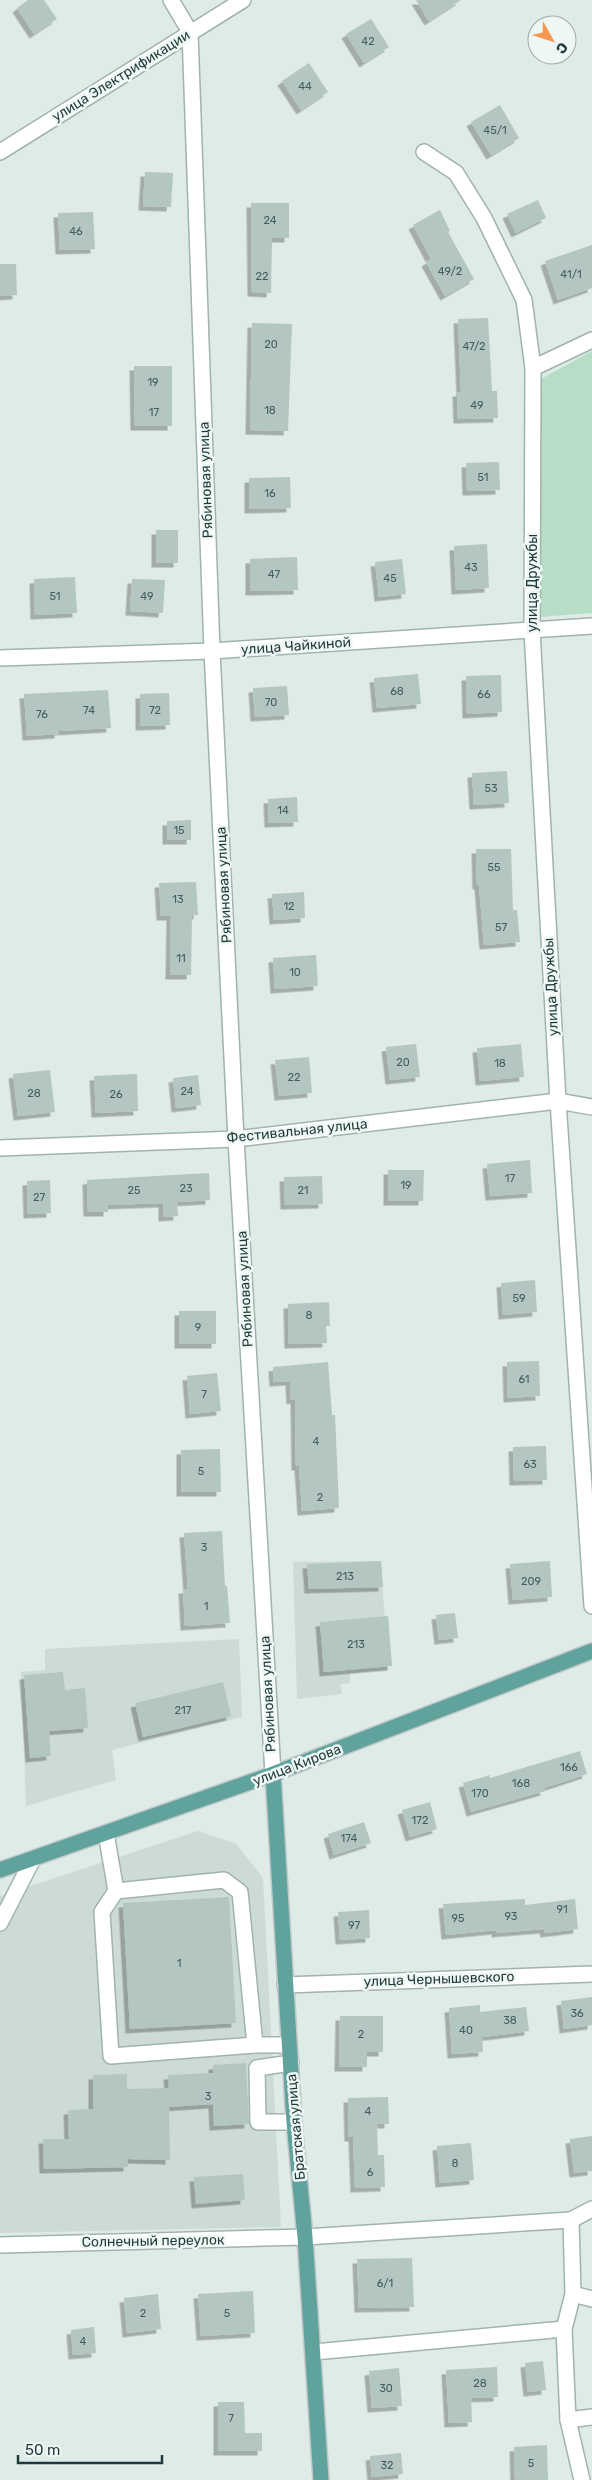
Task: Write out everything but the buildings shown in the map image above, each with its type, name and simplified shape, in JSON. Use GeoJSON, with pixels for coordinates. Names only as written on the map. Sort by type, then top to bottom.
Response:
{"type":"FeatureCollection","features":[{"type":"Feature","properties":{"kind":"main road","name":"улица Кирова"},"geometry":{"type":"LineString","coordinates":[[0,1870],[273,1774],[592,1651]]}},
{"type":"Feature","properties":{"kind":"main road","name":"Братская улица"},"geometry":{"type":"LineString","coordinates":[[273,1774],[294,2122],[314,2352],[321,2480]]}},
{"type":"Feature","properties":{"kind":"street","name":"Рябиновая улица"},"geometry":{"type":"LineString","coordinates":[[170,0],[190,32],[212,651],[236,1139],[273,1774]]}},
{"type":"Feature","properties":{"kind":"street","name":"улица Электрификации"},"geometry":{"type":"LineString","coordinates":[[0,152],[243,0]]}},
{"type":"Feature","properties":{"kind":"street","name":"улица Дружбы"},"geometry":{"type":"LineString","coordinates":[[424,152],[456,173],[488,226],[524,300],[533,368],[532,631],[558,1101],[592,1606]]}},
{"type":"Feature","properties":{"kind":"street"},"geometry":{"type":"LineString","coordinates":[[533,368],[592,340]]}},
{"type":"Feature","properties":{"kind":"street","name":"улица Чайкиной"},"geometry":{"type":"LineString","coordinates":[[0,658],[212,651],[592,626]]}},
{"type":"Feature","properties":{"kind":"street","name":"Фестивальная улица"},"geometry":{"type":"LineString","coordinates":[[0,1148],[236,1139],[558,1101],[592,1107]]}},
{"type":"Feature","properties":{"kind":"street"},"geometry":{"type":"LineString","coordinates":[[106,1833],[116,1891],[102,1912],[111,2056],[255,2045],[289,2045]]}},
{"type":"Feature","properties":{"kind":"street"},"geometry":{"type":"LineString","coordinates":[[0,1923],[33,1859]]}},
{"type":"Feature","properties":{"kind":"street"},"geometry":{"type":"LineString","coordinates":[[116,1891],[224,1880],[240,1892],[255,2045]]}},
{"type":"Feature","properties":{"kind":"street","name":"улица Чернышевского"},"geometry":{"type":"LineString","coordinates":[[286,1985],[592,1974]]}},
{"type":"Feature","properties":{"kind":"street"},"geometry":{"type":"LineString","coordinates":[[291,2063],[257,2068],[258,2122],[294,2122]]}},
{"type":"Feature","properties":{"kind":"street"},"geometry":{"type":"LineString","coordinates":[[582,2480],[568,2420],[564,2328],[573,2294],[571,2220],[592,2209]]}},
{"type":"Feature","properties":{"kind":"street","name":"Солнечный переулок"},"geometry":{"type":"LineString","coordinates":[[0,2245],[305,2237],[571,2220]]}},
{"type":"Feature","properties":{"kind":"street"},"geometry":{"type":"LineString","coordinates":[[573,2294],[592,2299]]}},
{"type":"Feature","properties":{"kind":"street"},"geometry":{"type":"LineString","coordinates":[[314,2352],[564,2328]]}},
{"type":"Feature","properties":{"kind":"street"},"geometry":{"type":"LineString","coordinates":[[568,2420],[592,2417]]}},
{"type":"Feature","properties":{"kind":"shaded area"},"geometry":{"type":"Polygon","coordinates":[[[381,1561],[388,1670],[350,1673],[350,1683],[340,1684],[342,1694],[297,1699],[293,1562],[381,1561]]]}},
{"type":"Feature","properties":{"kind":"shaded area"},"geometry":{"type":"Polygon","coordinates":[[[239,1639],[242,1717],[112,1750],[116,1780],[26,1806],[21,1672],[45,1670],[45,1649],[239,1639]]]}},
{"type":"Feature","properties":{"kind":"shaded area"},"geometry":{"type":"Polygon","coordinates":[[[198,1831],[236,1844],[263,1878],[281,2227],[0,2233],[0,1896],[198,1831]]]}},
{"type":"Feature","properties":{"kind":"green space"},"geometry":{"type":"Polygon","coordinates":[[[592,351],[592,613],[540,617],[539,380],[592,351]]]}}]}
